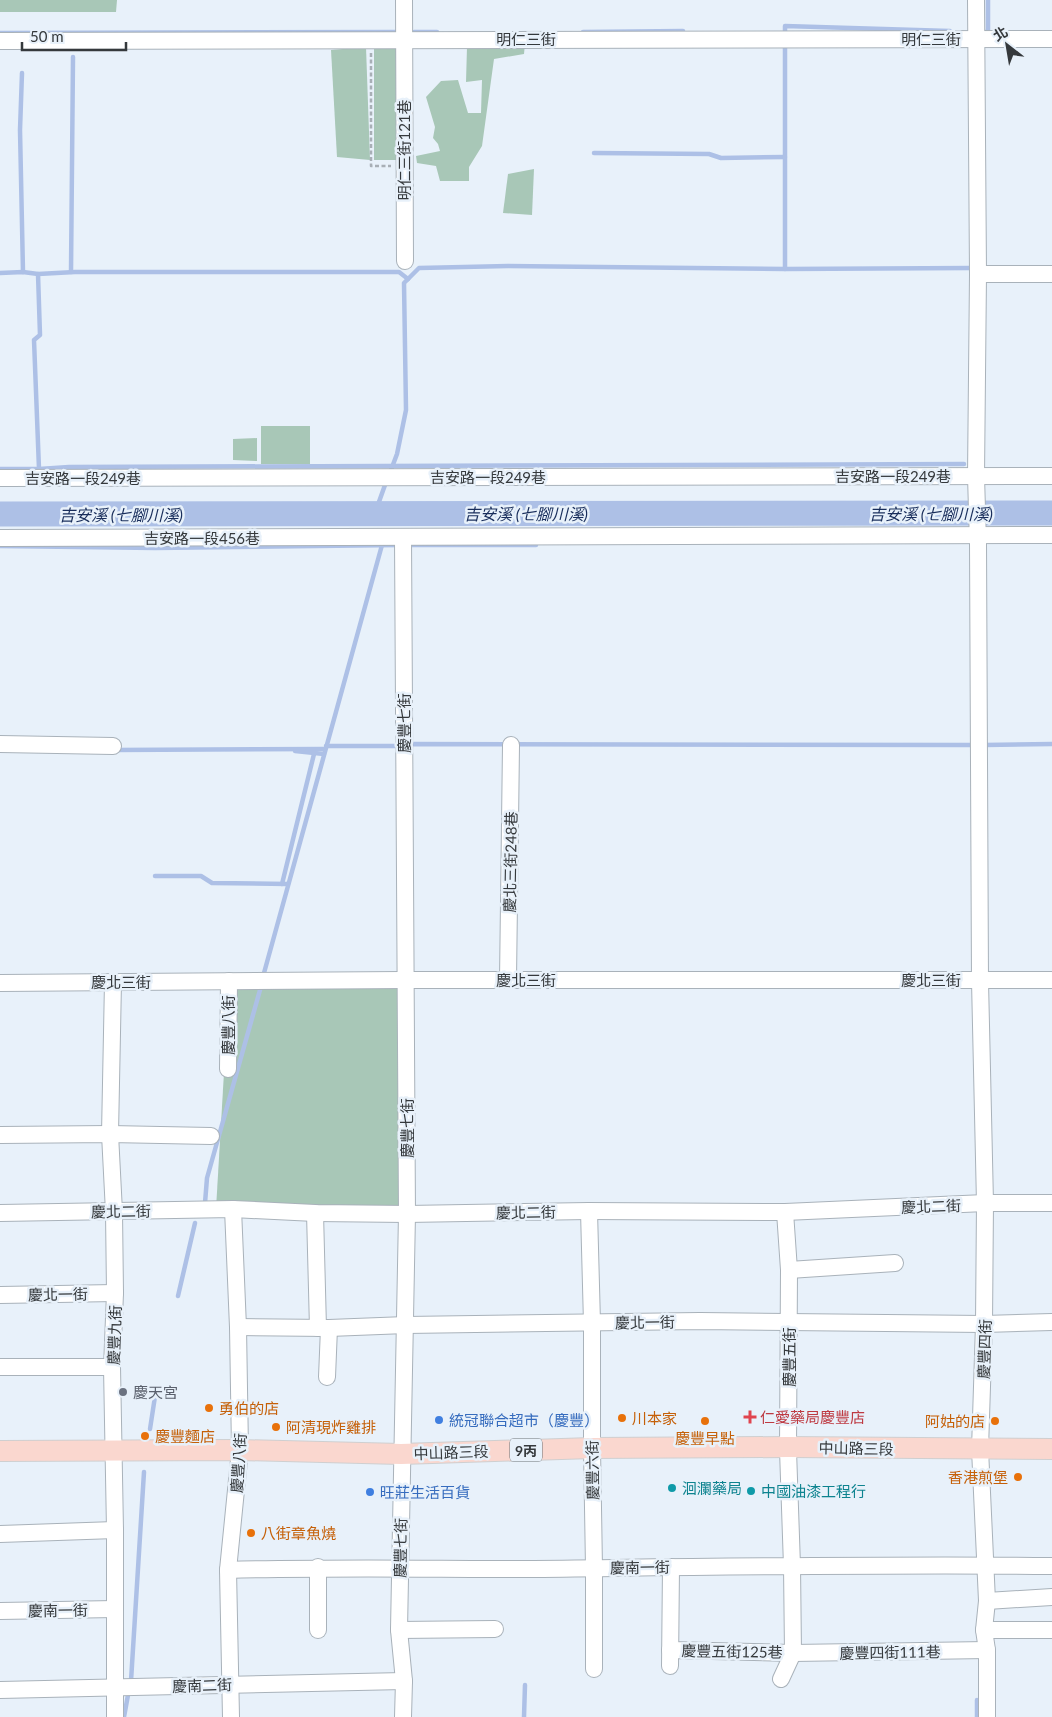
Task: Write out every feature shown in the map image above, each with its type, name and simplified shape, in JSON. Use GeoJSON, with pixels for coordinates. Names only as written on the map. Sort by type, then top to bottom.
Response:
{"type":"FeatureCollection","features":[{"type":"Feature","properties":{"kind":"main road","name":"中山路三段"},"geometry":{"type":"LineString","coordinates":[[0,1451],[240,1450],[401,1454],[592,1448],[1052,1449]]}},
{"type":"Feature","properties":{"kind":"street","name":"明仁三街121巷"},"geometry":{"type":"LineString","coordinates":[[404,0],[405,261]]}},
{"type":"Feature","properties":{"kind":"street","name":"慶豐四街"},"geometry":{"type":"LineString","coordinates":[[976,0],[978,274],[976,476],[978,535],[980,980],[985,1204],[980,1449],[986,1601],[984,1630],[986,1650],[986,1717]]}},
{"type":"Feature","properties":{"kind":"street","name":"明仁三街"},"geometry":{"type":"LineString","coordinates":[[0,41],[785,39],[977,32],[1052,38]]}},
{"type":"Feature","properties":{"kind":"street"},"geometry":{"type":"LineString","coordinates":[[978,274],[1052,274]]}},
{"type":"Feature","properties":{"kind":"street","name":"吉安路一段249巷"},"geometry":{"type":"LineString","coordinates":[[0,478],[1052,476]]}},
{"type":"Feature","properties":{"kind":"street","name":"吉安路一段456巷"},"geometry":{"type":"LineString","coordinates":[[0,538],[1052,535]]}},
{"type":"Feature","properties":{"kind":"street","name":"慶豐七街"},"geometry":{"type":"LineString","coordinates":[[403,538],[407,1214],[399,1630],[404,1680],[403,1717]]}},
{"type":"Feature","properties":{"kind":"street"},"geometry":{"type":"LineString","coordinates":[[0,744],[113,746]]}},
{"type":"Feature","properties":{"kind":"street","name":"慶北三街248巷"},"geometry":{"type":"LineString","coordinates":[[508,980],[511,745]]}},
{"type":"Feature","properties":{"kind":"street","name":"慶北三街"},"geometry":{"type":"LineString","coordinates":[[0,983],[406,980],[1052,980]]}},
{"type":"Feature","properties":{"kind":"street","name":"慶豐八街"},"geometry":{"type":"LineString","coordinates":[[228,1069],[229,981]]}},
{"type":"Feature","properties":{"kind":"street","name":"慶豐九街"},"geometry":{"type":"LineString","coordinates":[[113,982],[110,1134],[114,1212],[115,1293],[112,1367],[112,1451],[115,1530],[115,1717]]}},
{"type":"Feature","properties":{"kind":"street"},"geometry":{"type":"LineString","coordinates":[[0,1135],[110,1134],[211,1136]]}},
{"type":"Feature","properties":{"kind":"street","name":"慶北二街"},"geometry":{"type":"LineString","coordinates":[[0,1214],[233,1209],[315,1213],[407,1214],[589,1211],[785,1212],[1052,1203]]}},
{"type":"Feature","properties":{"kind":"street","name":"慶豐八街"},"geometry":{"type":"LineString","coordinates":[[231,1717],[228,1570],[240,1450],[238,1327],[233,1209]]}},
{"type":"Feature","properties":{"kind":"street","name":"慶豐六街"},"geometry":{"type":"LineString","coordinates":[[589,1211],[592,1323],[594,1668]]}},
{"type":"Feature","properties":{"kind":"street","name":"慶豐五街"},"geometry":{"type":"LineString","coordinates":[[781,1679],[793,1653],[788,1447],[789,1270],[785,1212]]}},
{"type":"Feature","properties":{"kind":"street"},"geometry":{"type":"LineString","coordinates":[[315,1213],[327,1377]]}},
{"type":"Feature","properties":{"kind":"street"},"geometry":{"type":"LineString","coordinates":[[789,1270],[895,1264]]}},
{"type":"Feature","properties":{"kind":"street","name":"慶北一街"},"geometry":{"type":"LineString","coordinates":[[0,1295],[115,1293]]}},
{"type":"Feature","properties":{"kind":"street","name":"慶北一街"},"geometry":{"type":"LineString","coordinates":[[238,1327],[323,1328],[700,1321],[984,1324],[1052,1322]]}},
{"type":"Feature","properties":{"kind":"street"},"geometry":{"type":"LineString","coordinates":[[0,1368],[112,1367]]}},
{"type":"Feature","properties":{"kind":"street"},"geometry":{"type":"LineString","coordinates":[[6,1534],[115,1530]]}},
{"type":"Feature","properties":{"kind":"street","name":"慶南一街"},"geometry":{"type":"LineString","coordinates":[[228,1570],[318,1568],[400,1570],[792,1566],[1052,1566]]}},
{"type":"Feature","properties":{"kind":"street","name":"慶豐五街125巷"},"geometry":{"type":"LineString","coordinates":[[671,1567],[670,1658],[793,1653]]}},
{"type":"Feature","properties":{"kind":"street"},"geometry":{"type":"LineString","coordinates":[[318,1568],[318,1630]]}},
{"type":"Feature","properties":{"kind":"street"},"geometry":{"type":"LineString","coordinates":[[986,1601],[1052,1597]]}},
{"type":"Feature","properties":{"kind":"street","name":"慶南一街"},"geometry":{"type":"LineString","coordinates":[[0,1610],[115,1608]]}},
{"type":"Feature","properties":{"kind":"street"},"geometry":{"type":"LineString","coordinates":[[399,1630],[495,1628]]}},
{"type":"Feature","properties":{"kind":"street"},"geometry":{"type":"LineString","coordinates":[[984,1630],[1052,1630]]}},
{"type":"Feature","properties":{"kind":"street","name":"慶豐四街111巷"},"geometry":{"type":"LineString","coordinates":[[793,1653],[986,1650]]}},
{"type":"Feature","properties":{"kind":"street","name":"慶南二街"},"geometry":{"type":"LineString","coordinates":[[0,1690],[404,1680]]}},
{"type":"Feature","properties":{"kind":"path"},"geometry":{"type":"LineString","coordinates":[[371,40],[371,166],[404,166]]}},
{"type":"Feature","properties":{"kind":"green space"},"geometry":{"type":"Polygon","coordinates":[[[0,0],[117,0],[116,12],[0,12],[0,0]]]}},
{"type":"Feature","properties":{"kind":"green space"},"geometry":{"type":"Polygon","coordinates":[[[525,43],[524,54],[494,59],[482,146],[469,167],[469,181],[440,181],[436,166],[417,163],[416,156],[440,151],[438,144],[433,138],[435,127],[426,97],[441,81],[458,80],[468,113],[481,113],[482,80],[466,82],[467,47],[525,43]]]}},
{"type":"Feature","properties":{"kind":"green space"},"geometry":{"type":"Polygon","coordinates":[[[366,47],[370,160],[337,157],[331,50],[366,47]]]}},
{"type":"Feature","properties":{"kind":"green space"},"geometry":{"type":"Polygon","coordinates":[[[399,47],[400,160],[374,160],[374,48],[399,47]]]}},
{"type":"Feature","properties":{"kind":"green space"},"geometry":{"type":"Polygon","coordinates":[[[534,169],[532,215],[503,213],[508,174],[534,169]]]}},
{"type":"Feature","properties":{"kind":"green space"},"geometry":{"type":"Polygon","coordinates":[[[261,426],[310,426],[310,464],[261,464],[261,426]]]}},
{"type":"Feature","properties":{"kind":"green space"},"geometry":{"type":"Polygon","coordinates":[[[257,438],[257,461],[233,460],[233,439],[257,438]]]}},
{"type":"Feature","properties":{"kind":"green space"},"geometry":{"type":"Polygon","coordinates":[[[402,980],[403,1208],[216,1209],[229,987],[402,980]]]}},
{"type":"Feature","properties":{"kind":"waterway"},"geometry":{"type":"LineString","coordinates":[[985,32],[988,32],[988,0]]}},
{"type":"Feature","properties":{"kind":"waterway"},"geometry":{"type":"LineString","coordinates":[[785,36],[785,26],[950,31]]}},
{"type":"Feature","properties":{"kind":"waterway"},"geometry":{"type":"LineString","coordinates":[[583,32],[683,31]]}},
{"type":"Feature","properties":{"kind":"waterway"},"geometry":{"type":"LineString","coordinates":[[0,33],[398,32]]}},
{"type":"Feature","properties":{"kind":"waterway"},"geometry":{"type":"LineString","coordinates":[[414,32],[437,32]]}},
{"type":"Feature","properties":{"kind":"waterway"},"geometry":{"type":"LineString","coordinates":[[391,470],[397,454],[406,410],[404,283],[419,268],[508,266],[785,269],[785,44]]}},
{"type":"Feature","properties":{"kind":"waterway"},"geometry":{"type":"LineString","coordinates":[[71,272],[73,57]]}},
{"type":"Feature","properties":{"kind":"waterway"},"geometry":{"type":"LineString","coordinates":[[22,73],[20,130],[23,272]]}},
{"type":"Feature","properties":{"kind":"waterway"},"geometry":{"type":"LineString","coordinates":[[594,153],[709,154],[721,158],[785,157]]}},
{"type":"Feature","properties":{"kind":"waterway"},"geometry":{"type":"LineString","coordinates":[[785,269],[971,268]]}},
{"type":"Feature","properties":{"kind":"waterway"},"geometry":{"type":"LineString","coordinates":[[0,273],[399,272],[408,279]]}},
{"type":"Feature","properties":{"kind":"waterway"},"geometry":{"type":"LineString","coordinates":[[38,274],[40,335],[34,340],[39,469]]}},
{"type":"Feature","properties":{"kind":"waterway"},"geometry":{"type":"LineString","coordinates":[[0,469],[69,467],[964,464]]}},
{"type":"Feature","properties":{"kind":"waterway"},"geometry":{"type":"LineString","coordinates":[[375,513],[385,485]]}},
{"type":"Feature","properties":{"kind":"waterway"},"geometry":{"type":"LineString","coordinates":[[388,523],[389,513]]}},
{"type":"Feature","properties":{"kind":"waterway","name":"吉安溪 (七腳川溪)"},"geometry":{"type":"LineString","coordinates":[[0,514],[1052,513]]}},
{"type":"Feature","properties":{"kind":"waterway"},"geometry":{"type":"LineString","coordinates":[[264,973],[382,545]]}},
{"type":"Feature","properties":{"kind":"waterway"},"geometry":{"type":"LineString","coordinates":[[0,546],[155,548],[399,545]]}},
{"type":"Feature","properties":{"kind":"waterway"},"geometry":{"type":"LineString","coordinates":[[406,545],[536,545]]}},
{"type":"Feature","properties":{"kind":"waterway"},"geometry":{"type":"LineString","coordinates":[[326,746],[405,746],[411,744],[971,745]]}},
{"type":"Feature","properties":{"kind":"waterway"},"geometry":{"type":"LineString","coordinates":[[984,745],[1052,744]]}},
{"type":"Feature","properties":{"kind":"waterway"},"geometry":{"type":"LineString","coordinates":[[114,750],[325,749]]}},
{"type":"Feature","properties":{"kind":"waterway"},"geometry":{"type":"LineString","coordinates":[[295,751],[324,754]]}},
{"type":"Feature","properties":{"kind":"waterway"},"geometry":{"type":"LineString","coordinates":[[282,884],[314,754]]}},
{"type":"Feature","properties":{"kind":"waterway"},"geometry":{"type":"LineString","coordinates":[[155,876],[201,876],[212,883],[288,884]]}},
{"type":"Feature","properties":{"kind":"waterway"},"geometry":{"type":"LineString","coordinates":[[205,1203],[207,1178],[260,990]]}},
{"type":"Feature","properties":{"kind":"waterway"},"geometry":{"type":"LineString","coordinates":[[178,1296],[195,1223]]}},
{"type":"Feature","properties":{"kind":"waterway"},"geometry":{"type":"LineString","coordinates":[[150,1429],[156,1390]]}},
{"type":"Feature","properties":{"kind":"waterway"},"geometry":{"type":"LineString","coordinates":[[131,1681],[144,1472]]}},
{"type":"Feature","properties":{"kind":"waterway"},"geometry":{"type":"LineString","coordinates":[[524,1717],[525,1685]]}},
{"type":"Feature","properties":{"kind":"waterway"},"geometry":{"type":"LineString","coordinates":[[124,1717],[128,1695]]}},
{"type":"Feature","properties":{"kind":"waterway"},"geometry":{"type":"LineString","coordinates":[[977,1700],[977,1717]]}},
{"type":"Feature","properties":{"kind":"place","name":"慶天宮"},"geometry":{"type":"Point","coordinates":[123,1392]}},
{"type":"Feature","properties":{"kind":"place","name":"勇伯的店"},"geometry":{"type":"Point","coordinates":[209,1408]}},
{"type":"Feature","properties":{"kind":"place","name":"仁愛藥局慶豐店"},"geometry":{"type":"Point","coordinates":[750,1417]}},
{"type":"Feature","properties":{"kind":"place","name":"川本家"},"geometry":{"type":"Point","coordinates":[622,1418]}},
{"type":"Feature","properties":{"kind":"place","name":"統冠聯合超市（慶豐）"},"geometry":{"type":"Point","coordinates":[439,1420]}},
{"type":"Feature","properties":{"kind":"place","name":"慶豐早點"},"geometry":{"type":"Point","coordinates":[705,1421]}},
{"type":"Feature","properties":{"kind":"place","name":"阿姑的店"},"geometry":{"type":"Point","coordinates":[995,1421]}},
{"type":"Feature","properties":{"kind":"place","name":"阿清現炸雞排"},"geometry":{"type":"Point","coordinates":[276,1427]}},
{"type":"Feature","properties":{"kind":"place","name":"慶豐麵店"},"geometry":{"type":"Point","coordinates":[145,1436]}},
{"type":"Feature","properties":{"kind":"place","name":"香港煎堡"},"geometry":{"type":"Point","coordinates":[1018,1477]}},
{"type":"Feature","properties":{"kind":"place","name":"洄瀾藥局"},"geometry":{"type":"Point","coordinates":[672,1488]}},
{"type":"Feature","properties":{"kind":"place","name":"中國油漆工程行"},"geometry":{"type":"Point","coordinates":[751,1491]}},
{"type":"Feature","properties":{"kind":"place","name":"旺莊生活百貨"},"geometry":{"type":"Point","coordinates":[370,1492]}},
{"type":"Feature","properties":{"kind":"place","name":"八街章魚燒"},"geometry":{"type":"Point","coordinates":[251,1533]}}]}
